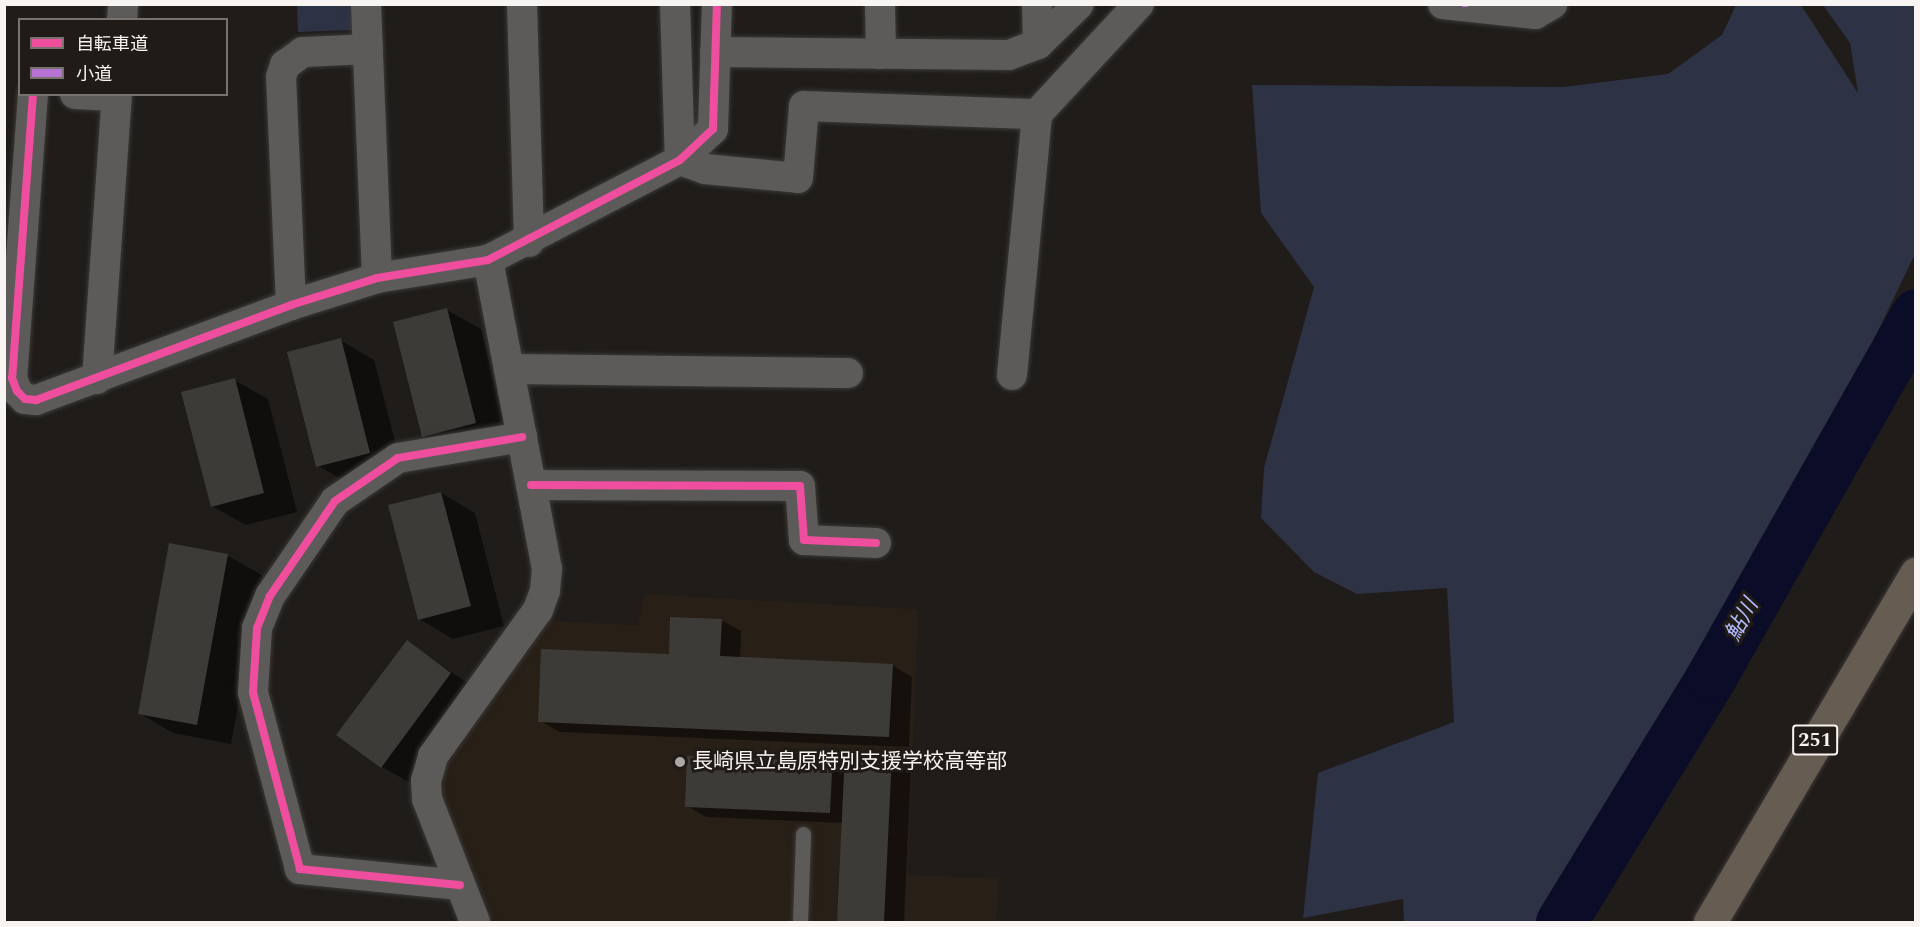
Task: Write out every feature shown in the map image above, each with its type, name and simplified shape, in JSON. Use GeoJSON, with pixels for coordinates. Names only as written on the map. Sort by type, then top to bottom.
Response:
{"type":"FeatureCollection","features":[{"type":"Feature","properties":{"kind":"highway","name":"251"},"geometry":{"type":"LineString","coordinates":[[1714,916],[1769,818],[1916,573]]}},
{"type":"Feature","properties":{"kind":"street"},"geometry":{"type":"LineString","coordinates":[[366,4],[377,278]]}},
{"type":"Feature","properties":{"kind":"street"},"geometry":{"type":"LineString","coordinates":[[522,4],[530,242]]}},
{"type":"Feature","properties":{"kind":"street"},"geometry":{"type":"LineString","coordinates":[[675,4],[680,160]]}},
{"type":"Feature","properties":{"kind":"street"},"geometry":{"type":"LineString","coordinates":[[33,96],[12,378],[17,391],[36,400],[97,379],[291,304],[377,278],[488,260],[530,242],[615,192],[680,160],[713,129],[717,4]]}},
{"type":"Feature","properties":{"kind":"street"},"geometry":{"type":"LineString","coordinates":[[880,4],[881,54]]}},
{"type":"Feature","properties":{"kind":"street"},"geometry":{"type":"LineString","coordinates":[[1037,4],[1038,45]]}},
{"type":"Feature","properties":{"kind":"street"},"geometry":{"type":"LineString","coordinates":[[715,52],[1009,55],[1038,45],[1079,4]]}},
{"type":"Feature","properties":{"kind":"street"},"geometry":{"type":"LineString","coordinates":[[1012,375],[1037,114],[1139,4]]}},
{"type":"Feature","properties":{"kind":"street"},"geometry":{"type":"LineString","coordinates":[[1443,4],[1535,14],[1552,4]]}},
{"type":"Feature","properties":{"kind":"street"},"geometry":{"type":"LineString","coordinates":[[291,304],[281,77],[285,65],[303,52],[368,50]]}},
{"type":"Feature","properties":{"kind":"street"},"geometry":{"type":"LineString","coordinates":[[97,379],[117,96]]}},
{"type":"Feature","properties":{"kind":"street"},"geometry":{"type":"LineString","coordinates":[[680,160],[705,169],[798,178],[804,106],[1037,114]]}},
{"type":"Feature","properties":{"kind":"street"},"geometry":{"type":"LineString","coordinates":[[475,922],[427,800],[426,781],[433,756],[538,609],[545,591],[547,570],[488,260]]}},
{"type":"Feature","properties":{"kind":"street"},"geometry":{"type":"LineString","coordinates":[[509,369],[848,373]]}},
{"type":"Feature","properties":{"kind":"street"},"geometry":{"type":"LineString","coordinates":[[460,885],[300,869],[253,692],[257,628],[270,596],[334,501],[398,458],[522,437]]}},
{"type":"Feature","properties":{"kind":"street"},"geometry":{"type":"LineString","coordinates":[[531,485],[800,486],[804,540],[876,543]]}},
{"type":"Feature","properties":{"kind":"lane"},"geometry":{"type":"LineString","coordinates":[[800,922],[803,834]]}},
{"type":"Feature","properties":{"kind":"shaded area"},"geometry":{"type":"Polygon","coordinates":[[[297,5],[351,5],[352,30],[298,32],[297,5]]]}},
{"type":"Feature","properties":{"kind":"shaded area"},"geometry":{"type":"Polygon","coordinates":[[[1736,5],[1801,5],[1858,93],[1850,43],[1823,5],[1915,5],[1915,254],[1850,389],[1782,512],[1695,686],[1641,765],[1544,922],[1404,922],[1403,899],[1303,918],[1318,773],[1454,722],[1447,588],[1357,594],[1314,572],[1261,518],[1264,468],[1314,287],[1261,213],[1252,85],[1563,87],[1668,74],[1722,35],[1736,5]]]}},
{"type":"Feature","properties":{"kind":"shaded area","name":"長崎県立島原特別支援学校高等部"},"geometry":{"type":"Polygon","coordinates":[[[644,594],[918,609],[908,875],[999,878],[996,922],[495,922],[444,804],[443,770],[550,621],[638,625],[644,594]]]}},
{"type":"Feature","properties":{"kind":"building"},"geometry":{"type":"Polygon","coordinates":[[[447,308],[476,423],[422,437],[393,322],[447,308]]]}},
{"type":"Feature","properties":{"kind":"building"},"geometry":{"type":"Polygon","coordinates":[[[341,338],[370,453],[316,467],[287,352],[341,338]]]}},
{"type":"Feature","properties":{"kind":"building"},"geometry":{"type":"Polygon","coordinates":[[[235,378],[264,493],[211,507],[181,392],[235,378]]]}},
{"type":"Feature","properties":{"kind":"building"},"geometry":{"type":"Polygon","coordinates":[[[441,492],[471,606],[418,620],[388,505],[441,492]]]}},
{"type":"Feature","properties":{"kind":"building"},"geometry":{"type":"Polygon","coordinates":[[[169,543],[228,554],[197,725],[138,714],[169,543]]]}},
{"type":"Feature","properties":{"kind":"building"},"geometry":{"type":"Polygon","coordinates":[[[670,617],[722,619],[720,656],[893,664],[889,737],[538,722],[541,649],[669,654],[670,617]]]}},
{"type":"Feature","properties":{"kind":"building"},"geometry":{"type":"Polygon","coordinates":[[[407,640],[451,673],[381,768],[336,735],[407,640]]]}},
{"type":"Feature","properties":{"kind":"building"},"geometry":{"type":"Polygon","coordinates":[[[815,751],[833,752],[830,813],[685,807],[687,756],[815,761],[815,751]]]}},
{"type":"Feature","properties":{"kind":"building"},"geometry":{"type":"Polygon","coordinates":[[[845,752],[892,755],[884,922],[837,922],[845,752]]]}},
{"type":"Feature","properties":{"kind":"waterway","name":"鮎川"},"geometry":{"type":"LineString","coordinates":[[1561,922],[1711,677],[1916,314]]}},
{"type":"Feature","properties":{"kind":"cycle path"},"geometry":{"type":"LineString","coordinates":[[33,96],[12,378],[17,391],[25,399],[36,400],[291,305],[377,278],[488,260],[680,160],[713,129],[717,4]]}},
{"type":"Feature","properties":{"kind":"cycle path"},"geometry":{"type":"LineString","coordinates":[[460,885],[300,869],[253,692],[257,628],[270,596],[335,501],[398,458],[522,437]]}},
{"type":"Feature","properties":{"kind":"cycle path"},"geometry":{"type":"LineString","coordinates":[[531,485],[800,486],[804,540],[876,543]]}},
{"type":"Feature","properties":{"kind":"place","name":"長崎県立島原特別支援学校高等部"},"geometry":{"type":"Point","coordinates":[680,762]}}]}
